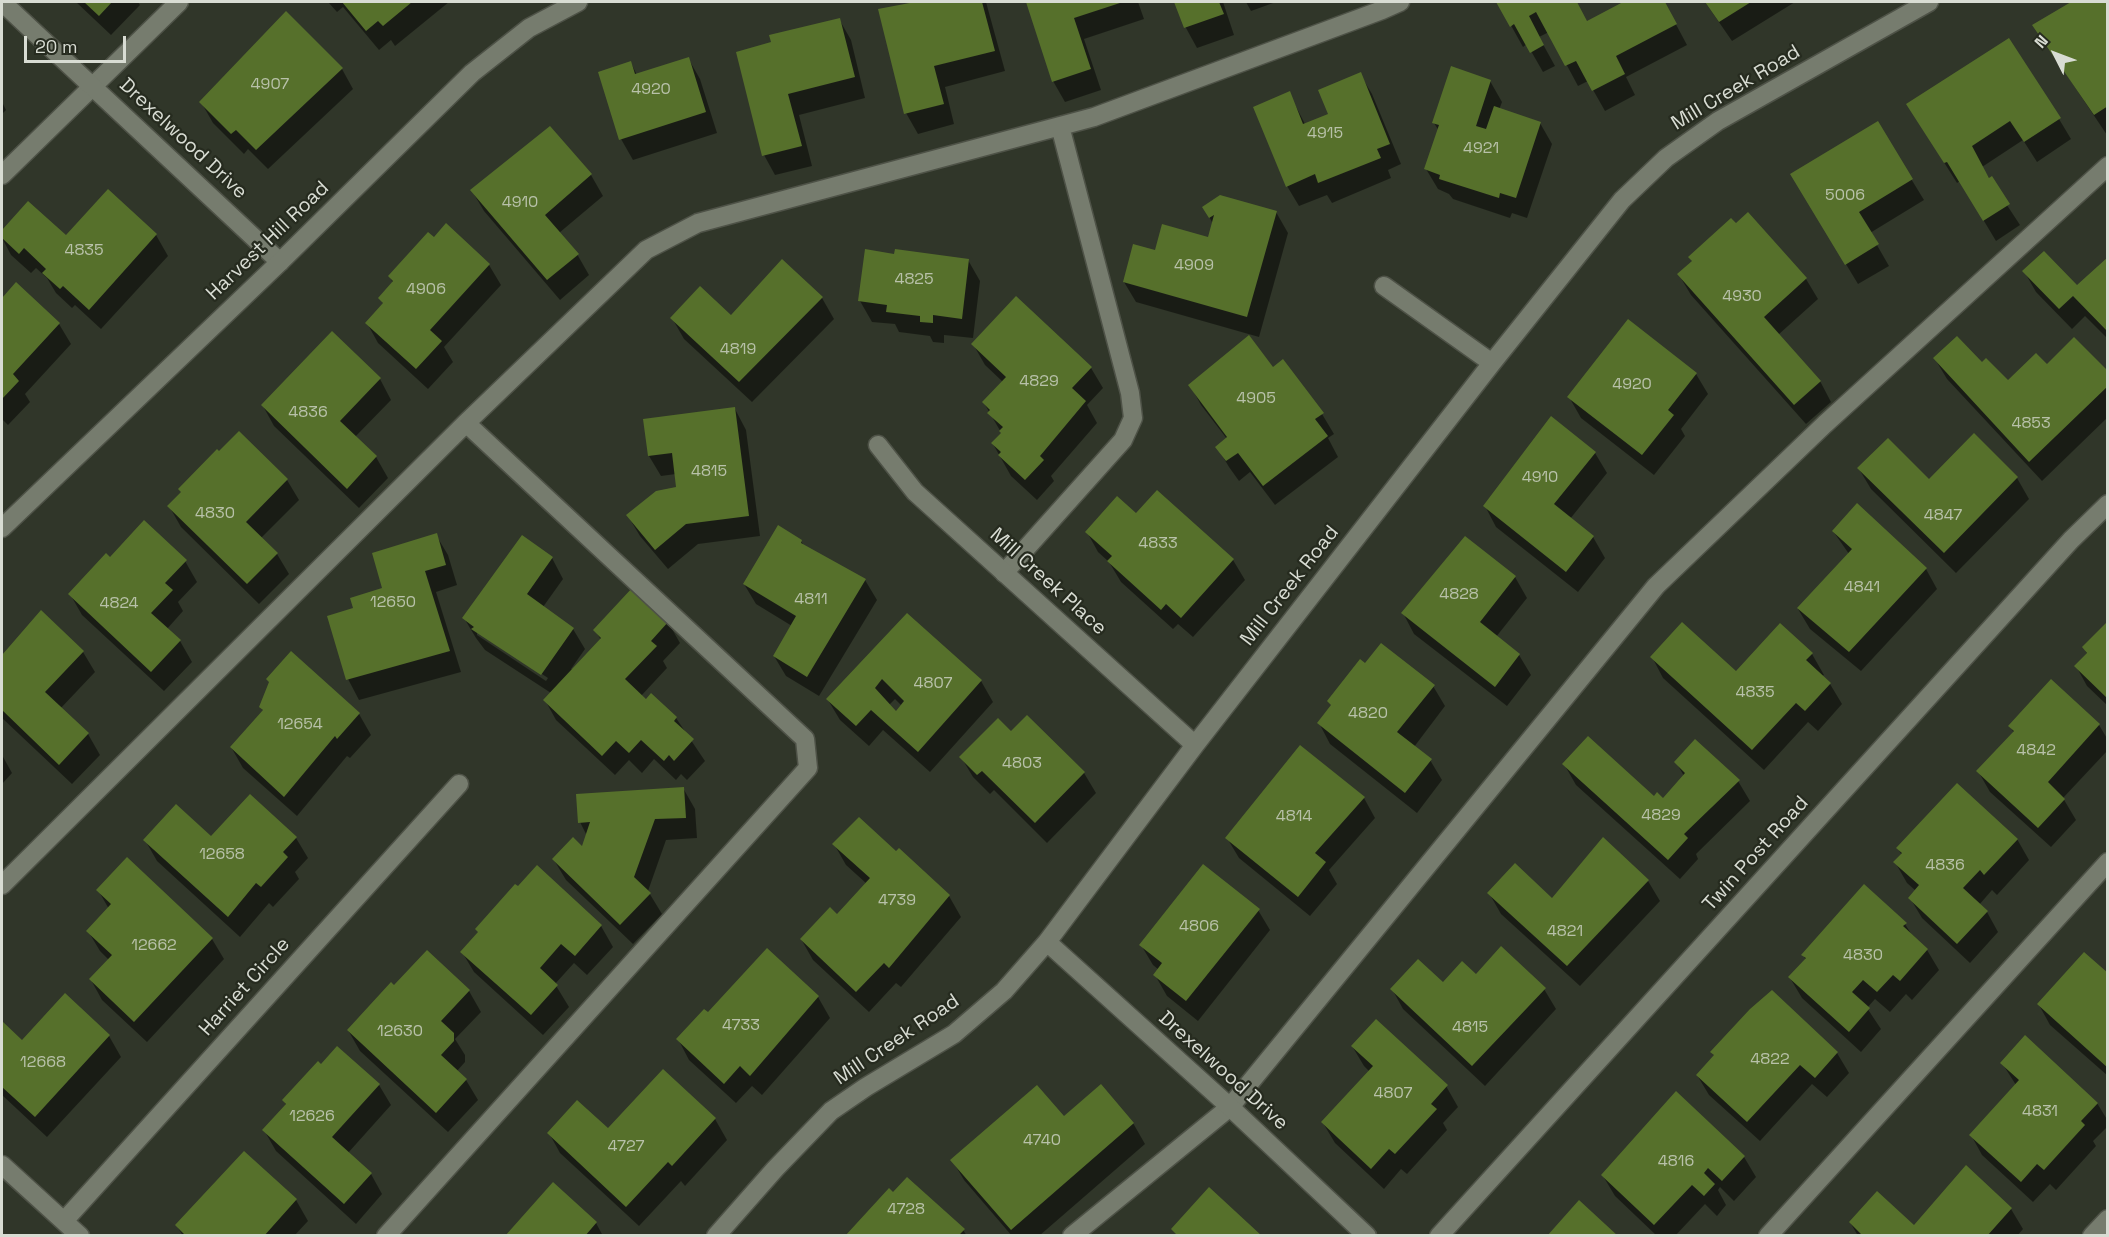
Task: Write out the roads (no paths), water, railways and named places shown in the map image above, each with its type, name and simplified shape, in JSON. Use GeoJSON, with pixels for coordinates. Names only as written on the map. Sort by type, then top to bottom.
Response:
{"type":"FeatureCollection","features":[{"type":"Feature","properties":{"kind":"street","name":"Drexelwood Drive"},"geometry":{"type":"LineString","coordinates":[[2,2],[280,262]]}},
{"type":"Feature","properties":{"kind":"street"},"geometry":{"type":"LineString","coordinates":[[2,175],[179,2]]}},
{"type":"Feature","properties":{"kind":"street","name":"Harvest Hill Road"},"geometry":{"type":"LineString","coordinates":[[2,528],[280,262],[472,73],[529,28],[578,2]]}},
{"type":"Feature","properties":{"kind":"street"},"geometry":{"type":"LineString","coordinates":[[2,885],[466,423],[646,250],[698,223],[1094,117],[1400,2]]}},
{"type":"Feature","properties":{"kind":"street","name":"Mill Creek Road"},"geometry":{"type":"LineString","coordinates":[[716,1236],[775,1169],[831,1111],[954,1034],[1004,991],[1047,942],[1195,746],[1492,363],[1622,200],[1666,158],[1718,121],[1929,2]]}},
{"type":"Feature","properties":{"kind":"street"},"geometry":{"type":"LineString","coordinates":[[1004,573],[1123,440],[1132,418],[1130,393],[1060,126]]}},
{"type":"Feature","properties":{"kind":"street"},"geometry":{"type":"LineString","coordinates":[[1072,1236],[1230,1107],[1656,586],[1825,423],[2108,166]]}},
{"type":"Feature","properties":{"kind":"street"},"geometry":{"type":"LineString","coordinates":[[1384,286],[1492,363]]}},
{"type":"Feature","properties":{"kind":"street"},"geometry":{"type":"LineString","coordinates":[[386,1236],[808,768],[805,739],[466,423]]}},
{"type":"Feature","properties":{"kind":"street","name":"Mill Creek Place"},"geometry":{"type":"LineString","coordinates":[[878,446],[915,492],[1195,746]]}},
{"type":"Feature","properties":{"kind":"street","name":"Twin Post Road"},"geometry":{"type":"LineString","coordinates":[[1439,1236],[2071,540],[2108,504]]}},
{"type":"Feature","properties":{"kind":"street","name":"Harriet Circle"},"geometry":{"type":"LineString","coordinates":[[64,1221],[459,784]]}},
{"type":"Feature","properties":{"kind":"street"},"geometry":{"type":"LineString","coordinates":[[1768,1236],[2108,862]]}},
{"type":"Feature","properties":{"kind":"street","name":"Drexelwood Drive"},"geometry":{"type":"LineString","coordinates":[[1047,942],[1230,1107],[1367,1236]]}},
{"type":"Feature","properties":{"kind":"street"},"geometry":{"type":"LineString","coordinates":[[2,1165],[80,1236]]}},
{"type":"Feature","properties":{"kind":"street"},"geometry":{"type":"LineString","coordinates":[[2092,1236],[2108,1219]]}}]}
